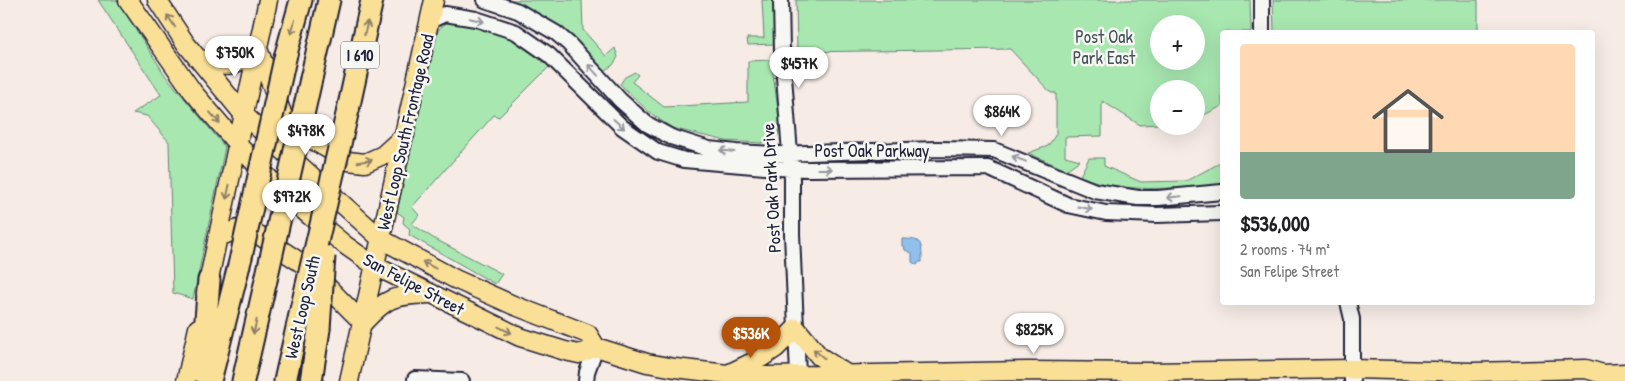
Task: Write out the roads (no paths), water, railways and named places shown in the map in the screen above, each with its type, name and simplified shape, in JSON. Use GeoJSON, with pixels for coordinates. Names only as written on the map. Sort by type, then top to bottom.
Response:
{"type":"FeatureCollection","features":[{"type":"Feature","properties":{"kind":"highway"},"geometry":{"type":"LineString","coordinates":[[210,381],[241,257],[286,54],[301,0]]}},
{"type":"Feature","properties":{"kind":"highway","name":"I 610"},"geometry":{"type":"LineString","coordinates":[[243,381],[329,0]]}},
{"type":"Feature","properties":{"kind":"highway","name":"West Loop South"},"geometry":{"type":"LineString","coordinates":[[285,381],[372,0]]}},
{"type":"Feature","properties":{"kind":"highway"},"geometry":{"type":"LineString","coordinates":[[311,381],[320,328],[329,189]]}},
{"type":"Feature","properties":{"kind":"highway"},"geometry":{"type":"LineString","coordinates":[[201,381],[209,280]]}},
{"type":"Feature","properties":{"kind":"main road","name":"San Felipe Street"},"geometry":{"type":"LineString","coordinates":[[128,0],[193,92],[238,145],[277,187],[345,245],[375,266],[520,338],[579,354],[596,347],[647,363],[727,374],[770,376],[1028,371],[1149,376],[1509,376],[1586,369],[1603,362],[1625,361]]}},
{"type":"Feature","properties":{"kind":"main road","name":"San Felipe Street"},"geometry":{"type":"LineString","coordinates":[[157,0],[186,44],[244,115],[381,239],[455,279],[505,302],[588,334],[596,347]]}},
{"type":"Feature","properties":{"kind":"main road"},"geometry":{"type":"LineString","coordinates":[[186,381],[219,237],[268,0]]}},
{"type":"Feature","properties":{"kind":"main road","name":"West Loop South Frontage Road"},"geometry":{"type":"LineString","coordinates":[[349,381],[434,0]]}},
{"type":"Feature","properties":{"kind":"main road"},"geometry":{"type":"LineString","coordinates":[[197,58],[216,64],[233,65],[246,60],[258,48]]}},
{"type":"Feature","properties":{"kind":"main road"},"geometry":{"type":"LineString","coordinates":[[258,48],[286,124],[340,157],[348,161],[365,163],[383,155],[405,135]]}},
{"type":"Feature","properties":{"kind":"main road"},"geometry":{"type":"LineString","coordinates":[[219,237],[238,229],[251,230],[309,268],[363,323],[384,302],[397,297],[432,294]]}},
{"type":"Feature","properties":{"kind":"main road"},"geometry":{"type":"LineString","coordinates":[[727,374],[766,355],[796,328],[819,356],[848,375]]}},
{"type":"Feature","properties":{"kind":"main road","name":"San Felipe Street"},"geometry":{"type":"LineString","coordinates":[[1586,369],[1603,374],[1625,374]]}},
{"type":"Feature","properties":{"kind":"street","name":"Post Oak Parkway"},"geometry":{"type":"LineString","coordinates":[[485,0],[518,11],[556,33],[569,44],[620,100],[647,124],[671,137],[709,149],[790,154],[937,149],[994,150],[1096,191],[1148,198],[1220,192]]}},
{"type":"Feature","properties":{"kind":"street","name":"Post Oak Park Drive"},"geometry":{"type":"LineString","coordinates":[[781,0],[782,51],[791,168],[798,375]]}},
{"type":"Feature","properties":{"kind":"street"},"geometry":{"type":"LineString","coordinates":[[1262,0],[1262,30]]}},
{"type":"Feature","properties":{"kind":"street","name":"Post Oak Parkway"},"geometry":{"type":"LineString","coordinates":[[430,21],[445,14],[476,19],[516,32],[549,55],[622,127],[658,152],[684,160],[791,168],[988,168],[1068,205],[1106,213],[1157,215],[1220,213]]}},
{"type":"Feature","properties":{"kind":"street"},"geometry":{"type":"LineString","coordinates":[[593,99],[607,85]]}},
{"type":"Feature","properties":{"kind":"street"},"geometry":{"type":"LineString","coordinates":[[1349,305],[1352,319],[1352,375]]}},
{"type":"Feature","properties":{"kind":"street"},"geometry":{"type":"LineString","coordinates":[[586,381],[587,372],[596,347]]}},
{"type":"Feature","properties":{"kind":"street"},"geometry":{"type":"LineString","coordinates":[[416,379],[462,381]]}},
{"type":"Feature","properties":{"kind":"water"},"geometry":{"type":"Polygon","coordinates":[[[902,239],[914,240],[920,243],[922,262],[919,262],[917,265],[912,262],[912,253],[905,250],[904,246],[902,246],[902,239]]]}},
{"type":"Feature","properties":{"kind":"park label","name":"Post Oak Park East"},"geometry":{"type":"Point","coordinates":[1104,46]}}]}
